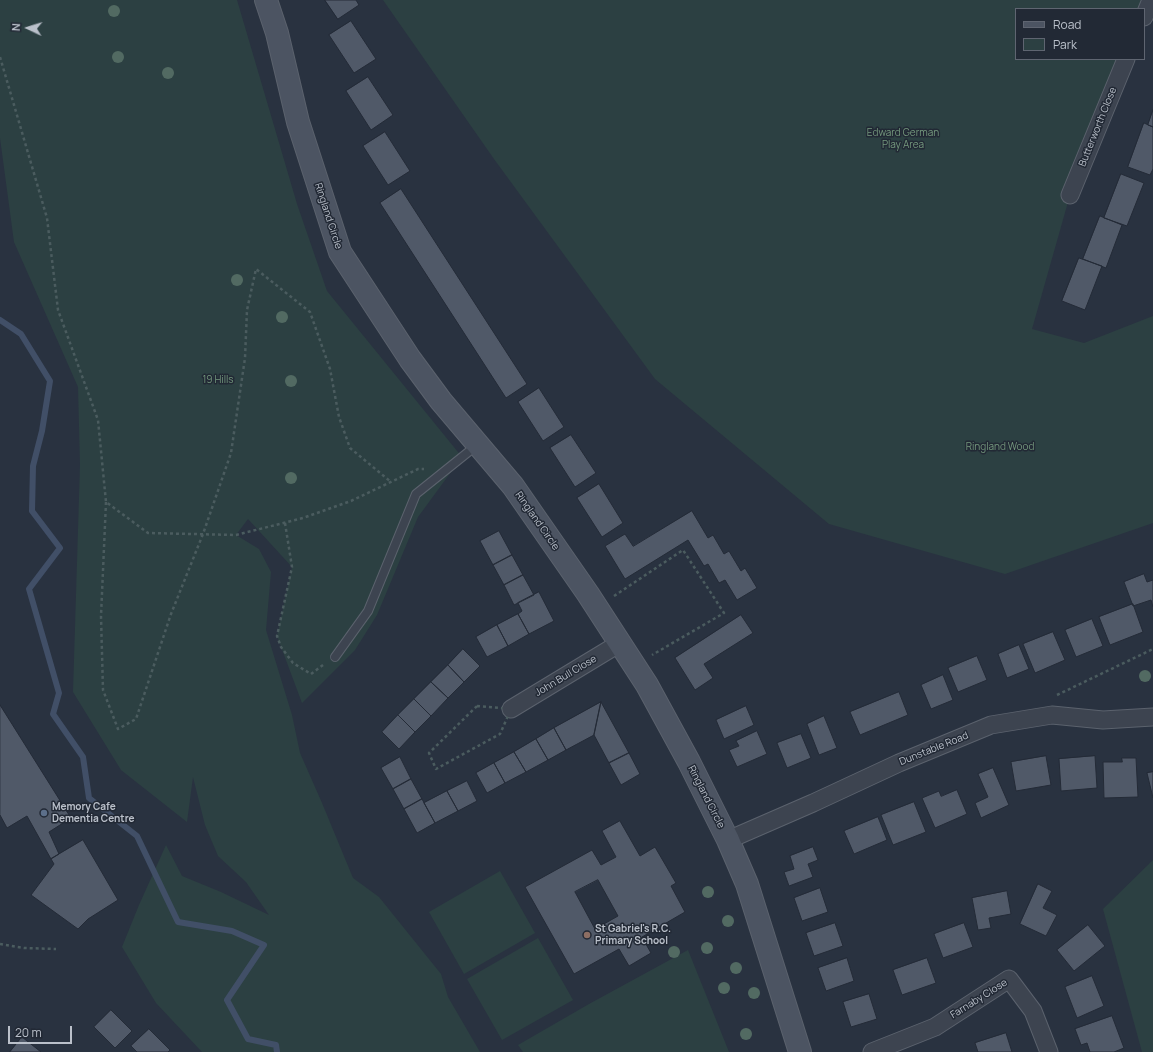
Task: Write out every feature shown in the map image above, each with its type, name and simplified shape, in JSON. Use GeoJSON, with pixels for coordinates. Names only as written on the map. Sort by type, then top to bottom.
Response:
{"type":"FeatureCollection","features":[{"type":"Feature","properties":{"kind":"street","name":"Ringland Circle"},"geometry":{"type":"LineString","coordinates":[[266,0],[277,33],[298,122],[340,252],[410,359],[441,401],[513,486],[597,607],[647,685],[685,755],[728,840],[747,884],[800,1052]]}},
{"type":"Feature","properties":{"kind":"street"},"geometry":{"type":"LineString","coordinates":[[1145,15],[1151,0]]}},
{"type":"Feature","properties":{"kind":"street","name":"Butterworth Close"},"geometry":{"type":"LineString","coordinates":[[1070,195],[1126,60]]}},
{"type":"Feature","properties":{"kind":"street","name":"John Bull Close"},"geometry":{"type":"LineString","coordinates":[[511,709],[620,643]]}},
{"type":"Feature","properties":{"kind":"street","name":"Dunstable Road"},"geometry":{"type":"LineString","coordinates":[[728,840],[813,804],[899,763],[991,725],[1052,715],[1103,720],[1153,717]]}},
{"type":"Feature","properties":{"kind":"street","name":"Farnaby Close"},"geometry":{"type":"LineString","coordinates":[[872,1052],[935,1027],[1009,979],[1033,1011],[1049,1052]]}},
{"type":"Feature","properties":{"kind":"lane"},"geometry":{"type":"LineString","coordinates":[[334,657],[368,612],[416,494],[478,445]]}},
{"type":"Feature","properties":{"kind":"path"},"geometry":{"type":"LineString","coordinates":[[0,57],[46,218],[58,310],[98,420],[106,502],[101,616],[103,690],[118,729],[136,719],[171,614],[203,534],[231,452],[245,358],[247,310],[256,269],[310,312],[330,369],[339,417],[350,448],[391,482]]}},
{"type":"Feature","properties":{"kind":"path"},"geometry":{"type":"LineString","coordinates":[[106,502],[148,533],[236,535],[303,518],[351,501],[418,469],[449,468]]}},
{"type":"Feature","properties":{"kind":"path"},"geometry":{"type":"LineString","coordinates":[[285,523],[292,567],[277,636],[281,647],[293,663],[311,674],[334,657]]}},
{"type":"Feature","properties":{"kind":"path"},"geometry":{"type":"LineString","coordinates":[[597,607],[683,550],[724,613],[634,665]]}},
{"type":"Feature","properties":{"kind":"path"},"geometry":{"type":"LineString","coordinates":[[1053,696],[1153,649]]}},
{"type":"Feature","properties":{"kind":"path"},"geometry":{"type":"LineString","coordinates":[[477,706],[511,709],[500,734],[436,769],[429,753],[477,706]]}},
{"type":"Feature","properties":{"kind":"path"},"geometry":{"type":"LineString","coordinates":[[0,944],[24,948],[56,949]]}},
{"type":"Feature","properties":{"kind":"green space","name":"19 Hills"},"geometry":{"type":"Polygon","coordinates":[[[0,0],[237,0],[297,204],[327,291],[462,457],[418,517],[377,615],[355,650],[302,703],[277,636],[292,567],[248,519],[236,535],[259,549],[271,572],[266,630],[292,715],[300,753],[353,878],[379,897],[441,974],[448,997],[480,1052],[202,1052],[156,1003],[122,947],[166,845],[182,876],[221,892],[269,915],[246,882],[218,856],[205,825],[193,777],[187,822],[121,770],[73,692],[80,465],[78,387],[14,242],[0,138],[0,0]]]}},
{"type":"Feature","properties":{"kind":"green space","name":"Ringland Wood"},"geometry":{"type":"Polygon","coordinates":[[[383,0],[1151,0],[1145,8],[1015,8],[1015,60],[1126,60],[1070,195],[1032,329],[1084,343],[1153,316],[1153,523],[1005,574],[829,524],[655,379],[494,159],[383,0]]]}},
{"type":"Feature","properties":{"kind":"green space"},"geometry":{"type":"Polygon","coordinates":[[[1153,860],[1153,1052],[1142,1052],[1103,909],[1153,860]]]}},
{"type":"Feature","properties":{"kind":"green space"},"geometry":{"type":"Polygon","coordinates":[[[500,871],[535,933],[464,974],[429,912],[500,871]]]}},
{"type":"Feature","properties":{"kind":"green space"},"geometry":{"type":"Polygon","coordinates":[[[538,938],[573,1000],[502,1040],[467,979],[538,938]]]}},
{"type":"Feature","properties":{"kind":"green space"},"geometry":{"type":"Polygon","coordinates":[[[688,950],[729,1052],[523,1052],[518,1045],[589,1004],[688,950]]]}},
{"type":"Feature","properties":{"kind":"building"},"geometry":{"type":"Polygon","coordinates":[[[325,0],[356,0],[359,5],[338,19],[325,0]]]}},
{"type":"Feature","properties":{"kind":"building"},"geometry":{"type":"Polygon","coordinates":[[[351,21],[376,59],[354,73],[329,35],[351,21]]]}},
{"type":"Feature","properties":{"kind":"building"},"geometry":{"type":"Polygon","coordinates":[[[368,77],[393,115],[371,130],[346,91],[368,77]]]}},
{"type":"Feature","properties":{"kind":"building"},"geometry":{"type":"Polygon","coordinates":[[[1153,110],[1153,127],[1148,125],[1153,110]]]}},
{"type":"Feature","properties":{"kind":"building"},"geometry":{"type":"Polygon","coordinates":[[[1144,123],[1153,127],[1153,169],[1150,175],[1128,167],[1144,123]]]}},
{"type":"Feature","properties":{"kind":"building"},"geometry":{"type":"Polygon","coordinates":[[[385,132],[410,171],[388,185],[363,146],[385,132]]]}},
{"type":"Feature","properties":{"kind":"building"},"geometry":{"type":"Polygon","coordinates":[[[1121,174],[1144,183],[1127,226],[1104,218],[1121,174]]]}},
{"type":"Feature","properties":{"kind":"building"},"geometry":{"type":"Polygon","coordinates":[[[401,189],[527,384],[506,398],[380,203],[401,189]]]}},
{"type":"Feature","properties":{"kind":"building"},"geometry":{"type":"Polygon","coordinates":[[[1100,216],[1122,225],[1106,268],[1083,259],[1100,216]]]}},
{"type":"Feature","properties":{"kind":"building"},"geometry":{"type":"Polygon","coordinates":[[[1079,258],[1102,266],[1085,310],[1062,301],[1079,258]]]}},
{"type":"Feature","properties":{"kind":"building"},"geometry":{"type":"Polygon","coordinates":[[[539,388],[564,427],[543,441],[518,402],[539,388]]]}},
{"type":"Feature","properties":{"kind":"building"},"geometry":{"type":"Polygon","coordinates":[[[571,435],[596,473],[575,487],[550,448],[571,435]]]}},
{"type":"Feature","properties":{"kind":"building"},"geometry":{"type":"Polygon","coordinates":[[[599,484],[623,523],[602,537],[577,498],[599,484]]]}},
{"type":"Feature","properties":{"kind":"building"},"geometry":{"type":"Polygon","coordinates":[[[692,511],[708,538],[713,535],[724,554],[729,551],[741,571],[745,568],[757,588],[737,600],[725,580],[719,583],[708,564],[704,566],[688,540],[625,579],[605,546],[625,534],[633,546],[692,511]]]}},
{"type":"Feature","properties":{"kind":"building"},"geometry":{"type":"Polygon","coordinates":[[[499,531],[512,555],[493,565],[480,541],[499,531]]]}},
{"type":"Feature","properties":{"kind":"building"},"geometry":{"type":"Polygon","coordinates":[[[512,555],[523,575],[504,585],[493,565],[512,555]]]}},
{"type":"Feature","properties":{"kind":"building"},"geometry":{"type":"Polygon","coordinates":[[[1144,574],[1147,582],[1153,580],[1153,607],[1151,600],[1133,606],[1124,582],[1144,574]]]}},
{"type":"Feature","properties":{"kind":"building"},"geometry":{"type":"Polygon","coordinates":[[[523,575],[534,595],[514,605],[504,585],[523,575]]]}},
{"type":"Feature","properties":{"kind":"building"},"geometry":{"type":"Polygon","coordinates":[[[539,592],[554,621],[529,634],[518,614],[522,611],[518,603],[539,592]]]}},
{"type":"Feature","properties":{"kind":"building"},"geometry":{"type":"Polygon","coordinates":[[[1133,604],[1143,632],[1110,645],[1099,617],[1133,604]]]}},
{"type":"Feature","properties":{"kind":"building"},"geometry":{"type":"Polygon","coordinates":[[[518,614],[529,634],[508,646],[497,625],[518,614]]]}},
{"type":"Feature","properties":{"kind":"building"},"geometry":{"type":"Polygon","coordinates":[[[741,615],[753,633],[704,664],[713,678],[695,690],[675,658],[741,615]]]}},
{"type":"Feature","properties":{"kind":"building"},"geometry":{"type":"Polygon","coordinates":[[[1092,619],[1103,646],[1076,657],[1065,630],[1092,619]]]}},
{"type":"Feature","properties":{"kind":"building"},"geometry":{"type":"Polygon","coordinates":[[[497,625],[508,646],[487,657],[476,637],[497,625]]]}},
{"type":"Feature","properties":{"kind":"building"},"geometry":{"type":"Polygon","coordinates":[[[1053,632],[1065,660],[1035,673],[1023,644],[1053,632]]]}},
{"type":"Feature","properties":{"kind":"building"},"geometry":{"type":"Polygon","coordinates":[[[1019,645],[1029,669],[1007,678],[998,654],[1019,645]]]}},
{"type":"Feature","properties":{"kind":"building"},"geometry":{"type":"Polygon","coordinates":[[[463,649],[480,666],[464,682],[448,665],[463,649]]]}},
{"type":"Feature","properties":{"kind":"building"},"geometry":{"type":"Polygon","coordinates":[[[977,656],[987,680],[958,692],[948,668],[977,656]]]}},
{"type":"Feature","properties":{"kind":"building"},"geometry":{"type":"Polygon","coordinates":[[[448,665],[464,682],[448,698],[431,682],[448,665]]]}},
{"type":"Feature","properties":{"kind":"building"},"geometry":{"type":"Polygon","coordinates":[[[943,675],[953,700],[931,709],[921,685],[943,675]]]}},
{"type":"Feature","properties":{"kind":"building"},"geometry":{"type":"Polygon","coordinates":[[[431,682],[448,698],[431,716],[414,699],[431,682]]]}},
{"type":"Feature","properties":{"kind":"building"},"geometry":{"type":"Polygon","coordinates":[[[899,692],[908,715],[860,735],[850,712],[899,692]]]}},
{"type":"Feature","properties":{"kind":"building"},"geometry":{"type":"Polygon","coordinates":[[[414,699],[431,716],[415,732],[398,715],[414,699]]]}},
{"type":"Feature","properties":{"kind":"building"},"geometry":{"type":"Polygon","coordinates":[[[601,702],[629,753],[609,763],[594,735],[601,702]]]}},
{"type":"Feature","properties":{"kind":"building"},"geometry":{"type":"Polygon","coordinates":[[[601,702],[594,735],[566,750],[554,728],[601,702]]]}},
{"type":"Feature","properties":{"kind":"building"},"geometry":{"type":"Polygon","coordinates":[[[0,705],[71,818],[49,832],[59,854],[51,859],[27,816],[7,828],[0,815],[0,705]]]}},
{"type":"Feature","properties":{"kind":"building"},"geometry":{"type":"Polygon","coordinates":[[[746,706],[754,725],[724,739],[716,720],[746,706]]]}},
{"type":"Feature","properties":{"kind":"building"},"geometry":{"type":"Polygon","coordinates":[[[398,715],[415,732],[399,749],[382,732],[398,715]]]}},
{"type":"Feature","properties":{"kind":"building"},"geometry":{"type":"Polygon","coordinates":[[[824,716],[837,748],[819,755],[807,724],[824,716]]]}},
{"type":"Feature","properties":{"kind":"building"},"geometry":{"type":"Polygon","coordinates":[[[554,728],[566,750],[548,760],[536,739],[554,728]]]}},
{"type":"Feature","properties":{"kind":"building"},"geometry":{"type":"Polygon","coordinates":[[[757,731],[767,754],[737,767],[729,750],[739,746],[736,741],[757,731]]]}},
{"type":"Feature","properties":{"kind":"building"},"geometry":{"type":"Polygon","coordinates":[[[801,734],[811,758],[787,768],[777,743],[801,734]]]}},
{"type":"Feature","properties":{"kind":"building"},"geometry":{"type":"Polygon","coordinates":[[[536,739],[548,760],[526,772],[514,752],[536,739]]]}},
{"type":"Feature","properties":{"kind":"building"},"geometry":{"type":"Polygon","coordinates":[[[514,752],[526,772],[505,783],[494,763],[514,752]]]}},
{"type":"Feature","properties":{"kind":"building"},"geometry":{"type":"Polygon","coordinates":[[[629,753],[640,774],[621,785],[609,763],[629,753]]]}},
{"type":"Feature","properties":{"kind":"building"},"geometry":{"type":"Polygon","coordinates":[[[1046,756],[1051,785],[1016,791],[1011,762],[1046,756]]]}},
{"type":"Feature","properties":{"kind":"building"},"geometry":{"type":"Polygon","coordinates":[[[1095,756],[1097,788],[1061,791],[1059,759],[1095,756]]]}},
{"type":"Feature","properties":{"kind":"building"},"geometry":{"type":"Polygon","coordinates":[[[400,757],[411,779],[393,789],[381,768],[400,757]]]}},
{"type":"Feature","properties":{"kind":"building"},"geometry":{"type":"Polygon","coordinates":[[[1122,758],[1136,758],[1138,797],[1104,798],[1103,762],[1122,762],[1122,758]]]}},
{"type":"Feature","properties":{"kind":"building"},"geometry":{"type":"Polygon","coordinates":[[[494,763],[505,783],[487,793],[476,773],[494,763]]]}},
{"type":"Feature","properties":{"kind":"building"},"geometry":{"type":"Polygon","coordinates":[[[993,768],[1009,805],[981,818],[975,803],[988,797],[978,774],[993,768]]]}},
{"type":"Feature","properties":{"kind":"building"},"geometry":{"type":"Polygon","coordinates":[[[1153,772],[1153,798],[1147,773],[1153,772]]]}},
{"type":"Feature","properties":{"kind":"building"},"geometry":{"type":"Polygon","coordinates":[[[411,779],[422,799],[404,809],[393,789],[411,779]]]}},
{"type":"Feature","properties":{"kind":"building"},"geometry":{"type":"Polygon","coordinates":[[[467,781],[477,801],[458,811],[447,791],[467,781]]]}},
{"type":"Feature","properties":{"kind":"building"},"geometry":{"type":"Polygon","coordinates":[[[957,790],[967,814],[935,828],[922,798],[939,791],[941,796],[957,790]]]}},
{"type":"Feature","properties":{"kind":"building"},"geometry":{"type":"Polygon","coordinates":[[[447,791],[458,811],[435,823],[424,803],[447,791]]]}},
{"type":"Feature","properties":{"kind":"building"},"geometry":{"type":"Polygon","coordinates":[[[422,799],[435,823],[417,833],[404,809],[422,799]]]}},
{"type":"Feature","properties":{"kind":"building"},"geometry":{"type":"Polygon","coordinates":[[[914,802],[926,832],[893,845],[881,815],[914,802]]]}},
{"type":"Feature","properties":{"kind":"building"},"geometry":{"type":"Polygon","coordinates":[[[878,817],[887,840],[854,854],[844,831],[878,817]]]}},
{"type":"Feature","properties":{"kind":"building"},"geometry":{"type":"Polygon","coordinates":[[[620,821],[640,856],[655,847],[676,883],[671,886],[685,912],[642,937],[651,953],[629,966],[619,949],[574,974],[525,887],[592,850],[601,865],[616,857],[602,831],[620,821]],[[598,880],[575,892],[595,929],[618,916],[598,880]]]}},
{"type":"Feature","properties":{"kind":"building"},"geometry":{"type":"Polygon","coordinates":[[[83,840],[118,900],[88,919],[78,929],[31,895],[54,864],[51,859],[83,840]]]}},
{"type":"Feature","properties":{"kind":"building"},"geometry":{"type":"Polygon","coordinates":[[[813,847],[818,860],[808,864],[813,877],[789,886],[784,872],[794,869],[790,856],[813,847]]]}},
{"type":"Feature","properties":{"kind":"building"},"geometry":{"type":"Polygon","coordinates":[[[1038,884],[1052,891],[1043,908],[1057,915],[1046,936],[1020,924],[1038,884]]]}},
{"type":"Feature","properties":{"kind":"building"},"geometry":{"type":"Polygon","coordinates":[[[820,888],[828,912],[802,921],[794,898],[820,888]]]}},
{"type":"Feature","properties":{"kind":"building"},"geometry":{"type":"Polygon","coordinates":[[[1007,891],[1011,914],[989,918],[991,928],[978,930],[972,898],[1007,891]]]}},
{"type":"Feature","properties":{"kind":"building"},"geometry":{"type":"Polygon","coordinates":[[[835,923],[843,946],[814,956],[806,933],[835,923]]]}},
{"type":"Feature","properties":{"kind":"building"},"geometry":{"type":"Polygon","coordinates":[[[964,923],[973,947],[943,958],[934,934],[964,923]]]}},
{"type":"Feature","properties":{"kind":"building"},"geometry":{"type":"Polygon","coordinates":[[[1088,925],[1105,946],[1074,971],[1057,950],[1088,925]]]}},
{"type":"Feature","properties":{"kind":"building"},"geometry":{"type":"Polygon","coordinates":[[[847,958],[854,981],[826,991],[818,968],[847,958]]]}},
{"type":"Feature","properties":{"kind":"building"},"geometry":{"type":"Polygon","coordinates":[[[927,958],[936,983],[902,995],[893,970],[927,958]]]}},
{"type":"Feature","properties":{"kind":"building"},"geometry":{"type":"Polygon","coordinates":[[[1092,976],[1104,1006],[1077,1018],[1065,987],[1092,976]]]}},
{"type":"Feature","properties":{"kind":"building"},"geometry":{"type":"Polygon","coordinates":[[[869,994],[877,1019],[851,1027],[843,1002],[869,994]]]}},
{"type":"Feature","properties":{"kind":"building"},"geometry":{"type":"Polygon","coordinates":[[[111,1010],[132,1031],[115,1048],[94,1027],[111,1010]]]}},
{"type":"Feature","properties":{"kind":"building"},"geometry":{"type":"Polygon","coordinates":[[[1112,1016],[1124,1048],[1114,1052],[1090,1052],[1087,1043],[1081,1045],[1075,1029],[1112,1016]]]}},
{"type":"Feature","properties":{"kind":"building"},"geometry":{"type":"Polygon","coordinates":[[[149,1029],[170,1050],[168,1052],[137,1052],[131,1046],[149,1029]]]}},
{"type":"Feature","properties":{"kind":"building"},"geometry":{"type":"Polygon","coordinates":[[[1006,1033],[1012,1052],[978,1052],[975,1043],[1006,1033]]]}},
{"type":"Feature","properties":{"kind":"building"},"geometry":{"type":"Polygon","coordinates":[[[22,1037],[41,1052],[10,1052],[22,1037]]]}},
{"type":"Feature","properties":{"kind":"waterway"},"geometry":{"type":"LineString","coordinates":[[0,320],[21,334],[50,381],[42,431],[33,466],[32,511],[60,548],[29,589],[59,693],[53,714],[83,757],[89,798],[137,836],[178,922],[232,931],[264,945],[227,1000],[248,1039],[276,1045],[277,1052]]}},
{"type":"Feature","properties":{"kind":"place","name":"Memory Cafe Dementia Centre"},"geometry":{"type":"Point","coordinates":[44,813]}},
{"type":"Feature","properties":{"kind":"place","name":"St Gabriel's R.C. Primary School"},"geometry":{"type":"Point","coordinates":[587,935]}},
{"type":"Feature","properties":{"kind":"park label","name":"Edward German Play Area"},"geometry":{"type":"Point","coordinates":[903,138]}}]}
